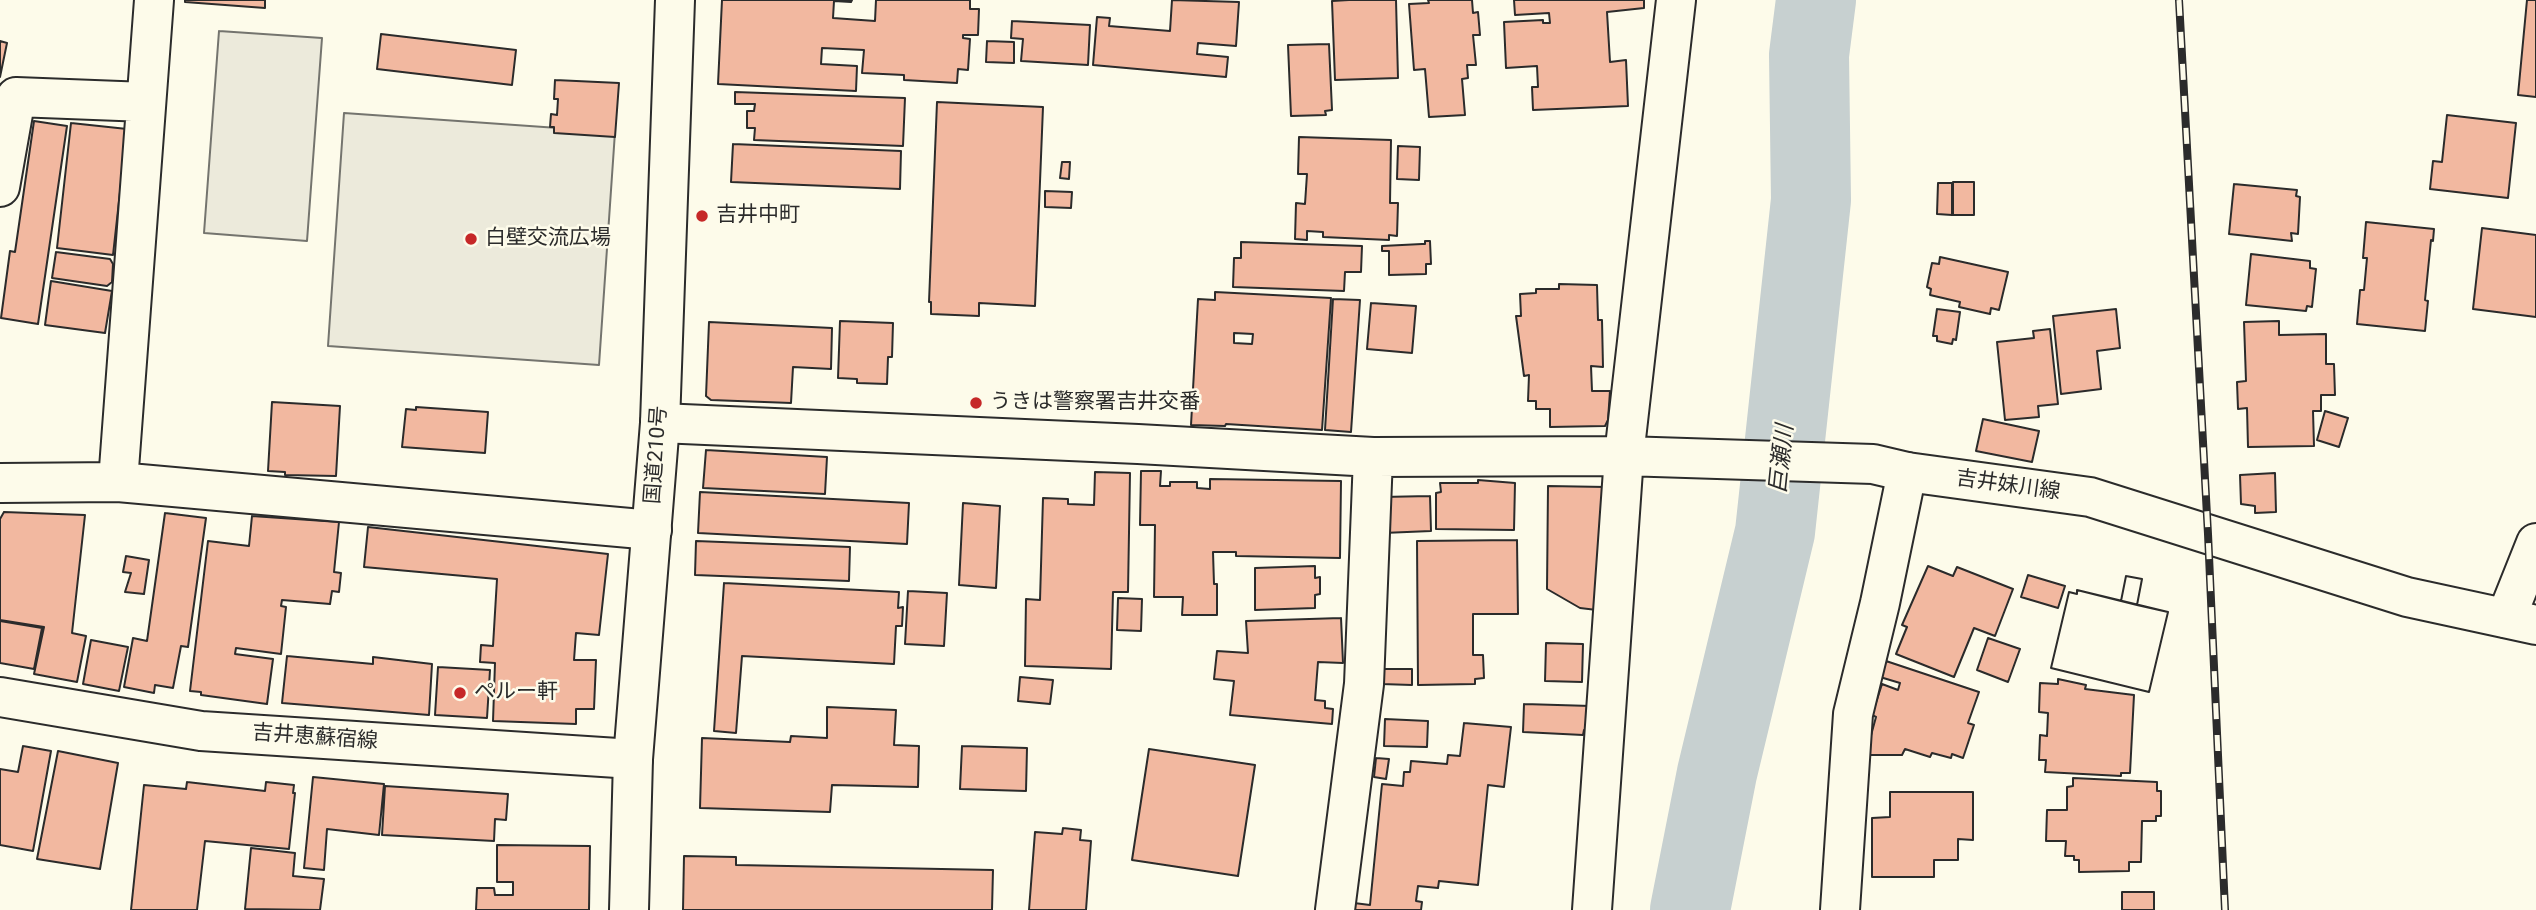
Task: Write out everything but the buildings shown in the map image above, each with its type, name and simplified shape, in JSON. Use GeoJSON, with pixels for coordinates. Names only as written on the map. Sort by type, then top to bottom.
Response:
{"type":"FeatureCollection","features":[{"type":"Feature","properties":{"kind":"main road"},"geometry":{"type":"LineString","coordinates":[[118,482],[154,0]]}},
{"type":"Feature","properties":{"kind":"main road","name":"国道210号"},"geometry":{"type":"LineString","coordinates":[[629,910],[633,760],[660,423],[675,0]]}},
{"type":"Feature","properties":{"kind":"main road"},"geometry":{"type":"LineString","coordinates":[[1592,910],[1638,457],[1676,0]]}},
{"type":"Feature","properties":{"kind":"main road"},"geometry":{"type":"LineString","coordinates":[[0,187],[16,97],[146,102]]}},
{"type":"Feature","properties":{"kind":"main road","name":"吉井妹川線"},"geometry":{"type":"LineString","coordinates":[[660,423],[1124,443],[1373,457],[1638,457],[1890,468],[2090,496],[2407,597],[2521,622]]}},
{"type":"Feature","properties":{"kind":"main road"},"geometry":{"type":"LineString","coordinates":[[1335,910],[1364,684],[1373,457]]}},
{"type":"Feature","properties":{"kind":"main road"},"geometry":{"type":"LineString","coordinates":[[1840,910],[1853,714],[1880,603],[1890,468]]}},
{"type":"Feature","properties":{"kind":"main road"},"geometry":{"type":"LineString","coordinates":[[0,483],[118,482],[652,530]]}},
{"type":"Feature","properties":{"kind":"main road"},"geometry":{"type":"LineString","coordinates":[[2521,622],[2536,543]]}},
{"type":"Feature","properties":{"kind":"main road","name":"吉井恵蘇宿線"},"geometry":{"type":"LineString","coordinates":[[0,697],[201,730],[633,760]]}},
{"type":"Feature","properties":{"kind":"shaded area"},"geometry":{"type":"Polygon","coordinates":[[[219,31],[322,38],[307,241],[204,233],[219,31]]]}},
{"type":"Feature","properties":{"kind":"shaded area","name":"白壁交流広場"},"geometry":{"type":"Polygon","coordinates":[[[344,113],[615,132],[599,365],[328,346],[344,113]]]}},
{"type":"Feature","properties":{"kind":"waterway","name":"巨瀬川"},"geometry":{"type":"LineString","coordinates":[[1690,910],[1717,773],[1775,532],[1811,200],[1809,55],[1816,0]]}},
{"type":"Feature","properties":{"kind":"railway"},"geometry":{"type":"LineString","coordinates":[[2179,0],[2225,910]]}},
{"type":"Feature","properties":{"kind":"place","name":"吉井中町"},"geometry":{"type":"Point","coordinates":[702,216]}},
{"type":"Feature","properties":{"kind":"place","name":"白壁交流広場"},"geometry":{"type":"Point","coordinates":[471,239]}},
{"type":"Feature","properties":{"kind":"place","name":"うきは警察署吉井交番"},"geometry":{"type":"Point","coordinates":[976,403]}},
{"type":"Feature","properties":{"kind":"place","name":"ペルー軒"},"geometry":{"type":"Point","coordinates":[460,693]}}]}
